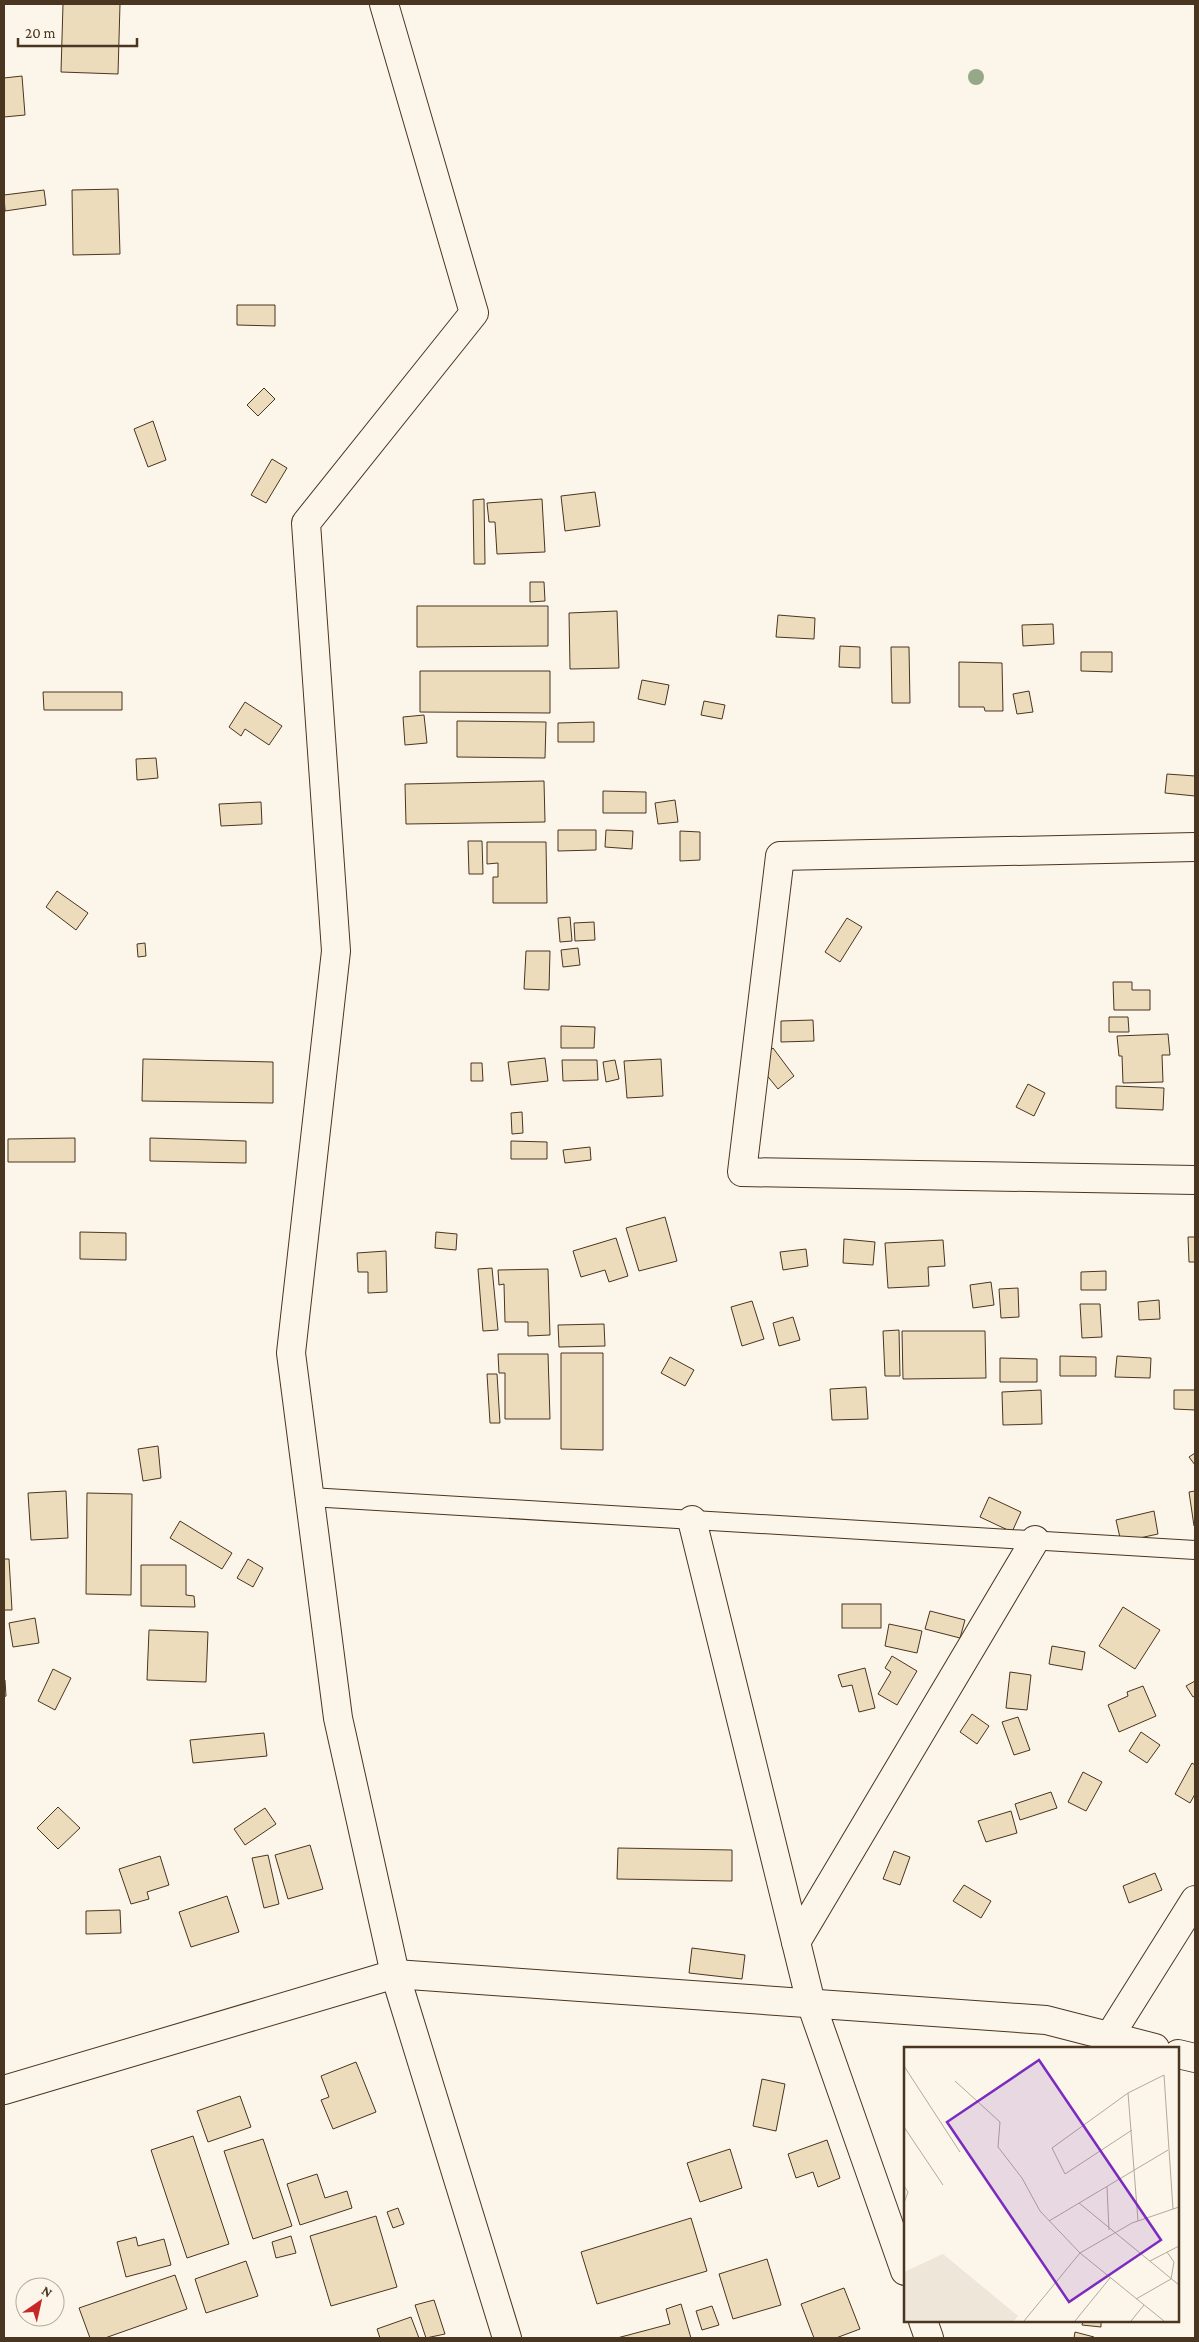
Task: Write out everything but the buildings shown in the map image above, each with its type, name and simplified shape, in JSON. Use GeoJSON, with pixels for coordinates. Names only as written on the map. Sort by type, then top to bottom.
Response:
{"type":"FeatureCollection","features":[{"type":"Feature","properties":{"kind":"street"},"geometry":{"type":"LineString","coordinates":[[384,4],[474,313],[306,524],[336,951],[291,1353],[338,1718],[395,1974],[507,2338]]}},
{"type":"Feature","properties":{"kind":"street"},"geometry":{"type":"LineString","coordinates":[[1195,846],[780,856],[742,1172],[1195,1180]]}},
{"type":"Feature","properties":{"kind":"street"},"geometry":{"type":"LineString","coordinates":[[692,1520],[811,2004],[904,2268]]}},
{"type":"Feature","properties":{"kind":"street"},"geometry":{"type":"LineString","coordinates":[[796,1942],[1035,1540]]}},
{"type":"Feature","properties":{"kind":"street"},"geometry":{"type":"LineString","coordinates":[[1109,2036],[1195,1900]]}},
{"type":"Feature","properties":{"kind":"street"},"geometry":{"type":"LineString","coordinates":[[4,2090],[395,1974],[1046,2020],[1151,2047]]}},
{"type":"Feature","properties":{"kind":"street"},"geometry":{"type":"LineString","coordinates":[[1179,2054],[1195,2058]]}},
{"type":"Feature","properties":{"kind":"street"},"geometry":{"type":"LineString","coordinates":[[923,2322],[929,2338]]}},
{"type":"Feature","properties":{"kind":"lane"},"geometry":{"type":"LineString","coordinates":[[310,1496],[1195,1550]]}}]}
